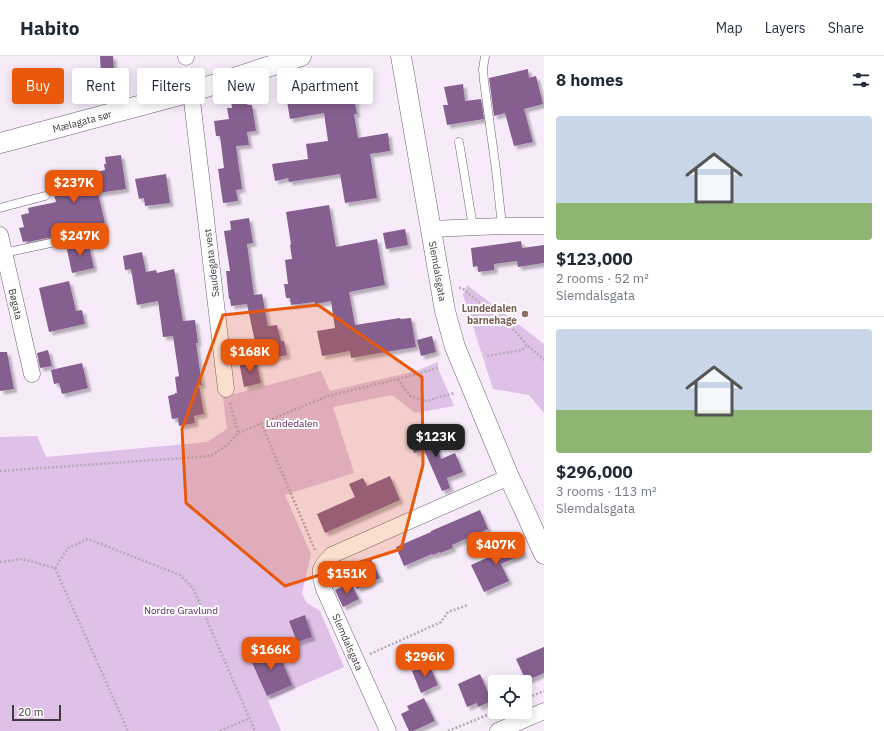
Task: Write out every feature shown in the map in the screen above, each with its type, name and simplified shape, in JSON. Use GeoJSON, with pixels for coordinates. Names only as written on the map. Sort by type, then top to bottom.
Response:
{"type":"FeatureCollection","features":[{"type":"Feature","properties":{"kind":"street","name":"Mælagata sør"},"geometry":{"type":"LineString","coordinates":[[205,87],[301,56]]}},
{"type":"Feature","properties":{"kind":"street","name":"Slemdalsgata"},"geometry":{"type":"LineString","coordinates":[[401,56],[445,311],[455,347],[509,477],[544,554]]}},
{"type":"Feature","properties":{"kind":"street","name":"Mælagata sør"},"geometry":{"type":"LineString","coordinates":[[0,143],[146,104]]}},
{"type":"Feature","properties":{"kind":"street","name":"Saudegata vest"},"geometry":{"type":"LineString","coordinates":[[192,104],[226,389]]}},
{"type":"Feature","properties":{"kind":"street"},"geometry":{"type":"LineString","coordinates":[[431,229],[544,226]]}},
{"type":"Feature","properties":{"kind":"street","name":"Bøgata"},"geometry":{"type":"LineString","coordinates":[[0,235],[32,374]]}},
{"type":"Feature","properties":{"kind":"street"},"geometry":{"type":"LineString","coordinates":[[322,566],[332,555],[509,477]]}},
{"type":"Feature","properties":{"kind":"street","name":"Slemdalsgata"},"geometry":{"type":"LineString","coordinates":[[322,566],[321,576],[324,589],[388,731]]}},
{"type":"Feature","properties":{"kind":"street"},"geometry":{"type":"LineString","coordinates":[[498,731],[544,711]]}},
{"type":"Feature","properties":{"kind":"lane"},"geometry":{"type":"LineString","coordinates":[[485,56],[483,68],[484,82],[502,226]]}},
{"type":"Feature","properties":{"kind":"lane"},"geometry":{"type":"LineString","coordinates":[[459,142],[473,227]]}},
{"type":"Feature","properties":{"kind":"lane"},"geometry":{"type":"LineString","coordinates":[[0,208],[45,196]]}},
{"type":"Feature","properties":{"kind":"lane"},"geometry":{"type":"LineString","coordinates":[[4,253],[102,232]]}},
{"type":"Feature","properties":{"kind":"path"},"geometry":{"type":"LineString","coordinates":[[456,288],[462,288],[510,326],[527,346],[544,360]]}},
{"type":"Feature","properties":{"kind":"path"},"geometry":{"type":"LineString","coordinates":[[487,356],[522,350],[527,346]]}},
{"type":"Feature","properties":{"kind":"path"},"geometry":{"type":"LineString","coordinates":[[0,471],[211,456],[227,445],[238,433],[328,396],[438,368]]}},
{"type":"Feature","properties":{"kind":"path"},"geometry":{"type":"LineString","coordinates":[[398,379],[410,396],[426,401],[472,388]]}},
{"type":"Feature","properties":{"kind":"path"},"geometry":{"type":"LineString","coordinates":[[226,389],[238,433]]}},
{"type":"Feature","properties":{"kind":"path"},"geometry":{"type":"LineString","coordinates":[[261,423],[322,566]]}},
{"type":"Feature","properties":{"kind":"path"},"geometry":{"type":"LineString","coordinates":[[55,568],[68,548],[88,539],[180,575],[193,588],[255,731]]}},
{"type":"Feature","properties":{"kind":"path"},"geometry":{"type":"LineString","coordinates":[[0,562],[22,559],[55,568]]}},
{"type":"Feature","properties":{"kind":"path"},"geometry":{"type":"LineString","coordinates":[[55,568],[128,731]]}},
{"type":"Feature","properties":{"kind":"path"},"geometry":{"type":"LineString","coordinates":[[356,660],[441,622],[448,612],[468,605]]}},
{"type":"Feature","properties":{"kind":"path"},"geometry":{"type":"LineString","coordinates":[[532,696],[544,692]]}},
{"type":"Feature","properties":{"kind":"path"},"geometry":{"type":"LineString","coordinates":[[448,731],[488,715]]}},
{"type":"Feature","properties":{"kind":"path"},"geometry":{"type":"LineString","coordinates":[[220,731],[250,718]]}},
{"type":"Feature","properties":{"kind":"highlighted area"},"geometry":{"type":"Polygon","coordinates":[[[318,305],[422,377],[423,465],[401,549],[285,586],[186,503],[182,429],[223,315],[318,305]]]}},
{"type":"Feature","properties":{"kind":"green space"},"geometry":{"type":"Polygon","coordinates":[[[467,285],[544,344],[544,413],[529,395],[493,389],[463,295],[467,285]]]}},
{"type":"Feature","properties":{"kind":"green space","name":"Nordre Gravlund"},"geometry":{"type":"Polygon","coordinates":[[[438,362],[438,368],[454,406],[415,413],[392,395],[333,407],[354,473],[285,495],[311,554],[302,593],[306,602],[320,611],[344,667],[268,700],[281,731],[0,731],[0,437],[37,436],[46,457],[207,442],[227,429],[223,397],[321,371],[330,391],[416,371],[438,362]]]}},
{"type":"Feature","properties":{"kind":"building"},"geometry":{"type":"Polygon","coordinates":[[[100,56],[113,56],[114,68],[101,68],[100,56]]]}},
{"type":"Feature","properties":{"kind":"building"},"geometry":{"type":"Polygon","coordinates":[[[528,69],[529,78],[536,76],[543,104],[524,109],[533,142],[514,146],[505,113],[494,116],[489,78],[528,69]]]}},
{"type":"Feature","properties":{"kind":"building"},"geometry":{"type":"Polygon","coordinates":[[[463,84],[465,101],[481,99],[484,119],[447,125],[443,105],[448,105],[444,87],[463,84]]]}},
{"type":"Feature","properties":{"kind":"building"},"geometry":{"type":"Polygon","coordinates":[[[231,104],[252,105],[256,131],[247,132],[249,145],[236,146],[242,189],[236,190],[238,201],[223,203],[218,169],[224,168],[220,136],[216,136],[214,121],[229,119],[227,108],[232,108],[231,104]]]}},
{"type":"Feature","properties":{"kind":"building"},"geometry":{"type":"Polygon","coordinates":[[[288,104],[355,104],[357,114],[354,114],[358,138],[388,133],[390,151],[370,154],[377,198],[345,203],[340,174],[289,182],[288,178],[275,181],[272,164],[308,159],[306,144],[328,141],[324,113],[290,119],[288,104]]]}},
{"type":"Feature","properties":{"kind":"building"},"geometry":{"type":"Polygon","coordinates":[[[121,155],[126,189],[98,193],[105,223],[85,228],[85,230],[23,242],[19,228],[24,227],[21,215],[29,213],[28,208],[56,202],[51,183],[105,170],[105,157],[121,155]]]}},
{"type":"Feature","properties":{"kind":"building"},"geometry":{"type":"Polygon","coordinates":[[[166,174],[170,203],[145,206],[144,198],[139,199],[135,179],[166,174]]]}},
{"type":"Feature","properties":{"kind":"building"},"geometry":{"type":"Polygon","coordinates":[[[329,205],[336,247],[377,239],[385,285],[349,292],[355,325],[400,318],[411,318],[416,347],[351,358],[350,351],[322,356],[317,331],[335,328],[331,301],[315,304],[315,302],[291,305],[290,298],[286,298],[284,284],[288,284],[285,260],[292,259],[286,212],[329,205]]]}},
{"type":"Feature","properties":{"kind":"building"},"geometry":{"type":"Polygon","coordinates":[[[249,218],[253,243],[247,244],[254,295],[262,294],[268,326],[277,325],[281,341],[284,341],[287,355],[259,361],[247,304],[231,306],[226,271],[230,271],[224,231],[231,230],[230,221],[249,218]]]}},
{"type":"Feature","properties":{"kind":"building"},"geometry":{"type":"Polygon","coordinates":[[[405,229],[408,245],[386,249],[383,233],[405,229]]]}},
{"type":"Feature","properties":{"kind":"building"},"geometry":{"type":"Polygon","coordinates":[[[88,241],[94,268],[72,273],[66,245],[88,241]]]}},
{"type":"Feature","properties":{"kind":"building"},"geometry":{"type":"Polygon","coordinates":[[[521,241],[522,248],[544,245],[544,263],[518,267],[517,261],[494,264],[494,270],[478,272],[478,266],[473,267],[471,248],[521,241]]]}},
{"type":"Feature","properties":{"kind":"building"},"geometry":{"type":"Polygon","coordinates":[[[142,252],[146,272],[156,270],[157,273],[174,269],[183,321],[195,320],[198,343],[196,343],[202,385],[199,385],[204,414],[194,416],[195,423],[179,426],[178,418],[172,419],[168,396],[177,393],[175,377],[179,376],[173,336],[163,337],[158,301],[137,305],[131,269],[125,270],[123,256],[142,252]]]}},
{"type":"Feature","properties":{"kind":"building"},"geometry":{"type":"Polygon","coordinates":[[[69,281],[76,311],[82,310],[85,324],[49,332],[39,288],[69,281]]]}},
{"type":"Feature","properties":{"kind":"building"},"geometry":{"type":"Polygon","coordinates":[[[432,336],[436,352],[421,356],[417,340],[432,336]]]}},
{"type":"Feature","properties":{"kind":"building"},"geometry":{"type":"Polygon","coordinates":[[[48,350],[52,366],[40,368],[37,353],[48,350]]]}},
{"type":"Feature","properties":{"kind":"building"},"geometry":{"type":"Polygon","coordinates":[[[0,352],[7,352],[14,389],[0,391],[0,352]]]}},
{"type":"Feature","properties":{"kind":"building"},"geometry":{"type":"Polygon","coordinates":[[[256,359],[261,383],[244,387],[239,362],[256,359]]]}},
{"type":"Feature","properties":{"kind":"building"},"geometry":{"type":"Polygon","coordinates":[[[82,363],[88,388],[62,394],[59,383],[54,384],[51,370],[82,363]]]}},
{"type":"Feature","properties":{"kind":"building"},"geometry":{"type":"Polygon","coordinates":[[[431,428],[441,459],[455,453],[463,472],[447,478],[450,488],[442,491],[424,450],[414,453],[409,437],[431,428]]]}},
{"type":"Feature","properties":{"kind":"building"},"geometry":{"type":"Polygon","coordinates":[[[390,476],[400,500],[325,533],[317,514],[355,497],[349,484],[363,478],[367,486],[390,476]]]}},
{"type":"Feature","properties":{"kind":"building"},"geometry":{"type":"Polygon","coordinates":[[[480,510],[488,529],[452,545],[453,548],[433,555],[432,554],[404,566],[396,547],[480,510]]]}},
{"type":"Feature","properties":{"kind":"building"},"geometry":{"type":"Polygon","coordinates":[[[517,539],[524,554],[501,564],[509,581],[484,592],[471,565],[489,557],[487,553],[517,539]]]}},
{"type":"Feature","properties":{"kind":"building"},"geometry":{"type":"Polygon","coordinates":[[[371,559],[380,578],[357,589],[348,569],[371,559]]]}},
{"type":"Feature","properties":{"kind":"building"},"geometry":{"type":"Polygon","coordinates":[[[351,583],[359,599],[343,607],[335,590],[351,583]]]}},
{"type":"Feature","properties":{"kind":"building"},"geometry":{"type":"Polygon","coordinates":[[[305,615],[312,637],[297,642],[289,621],[305,615]]]}},
{"type":"Feature","properties":{"kind":"building"},"geometry":{"type":"Polygon","coordinates":[[[276,647],[292,685],[267,696],[250,658],[276,647]]]}},
{"type":"Feature","properties":{"kind":"building"},"geometry":{"type":"Polygon","coordinates":[[[544,647],[544,673],[532,678],[532,675],[523,675],[516,659],[544,647]]]}},
{"type":"Feature","properties":{"kind":"building"},"geometry":{"type":"Polygon","coordinates":[[[429,664],[438,685],[421,693],[412,671],[429,664]]]}},
{"type":"Feature","properties":{"kind":"building"},"geometry":{"type":"Polygon","coordinates":[[[480,674],[488,692],[488,703],[478,707],[477,703],[467,707],[458,684],[480,674]]]}},
{"type":"Feature","properties":{"kind":"building"},"geometry":{"type":"Polygon","coordinates":[[[424,698],[435,721],[413,731],[409,731],[401,714],[409,710],[407,706],[424,698]]]}},
{"type":"Feature","properties":{"kind":"place","name":"Lundedalen barnehage"},"geometry":{"type":"Point","coordinates":[525,314]}},
{"type":"Feature","properties":{"kind":"park label","name":"Lundedalen"},"geometry":{"type":"Point","coordinates":[292,423]}}]}
